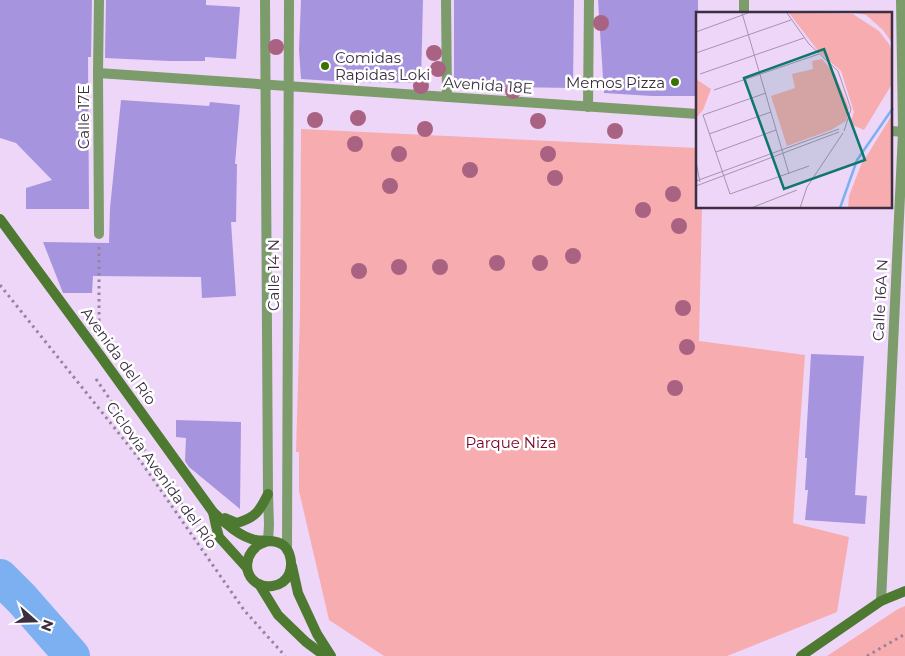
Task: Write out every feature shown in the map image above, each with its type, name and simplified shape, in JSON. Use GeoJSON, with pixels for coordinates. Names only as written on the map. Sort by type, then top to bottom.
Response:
{"type":"FeatureCollection","features":[{"type":"Feature","properties":{"kind":"main road","name":"Avenida del Río"},"geometry":{"type":"LineString","coordinates":[[0,219],[213,512]]}},
{"type":"Feature","properties":{"kind":"main road"},"geometry":{"type":"LineString","coordinates":[[213,512],[237,523],[245,521],[252,518],[258,512],[268,494]]}},
{"type":"Feature","properties":{"kind":"main road"},"geometry":{"type":"LineString","coordinates":[[213,512],[225,523],[248,537],[283,545],[290,558],[298,593],[317,634],[331,656]]}},
{"type":"Feature","properties":{"kind":"main road"},"geometry":{"type":"LineString","coordinates":[[213,512],[220,537],[247,568]]}},
{"type":"Feature","properties":{"kind":"main road"},"geometry":{"type":"LineString","coordinates":[[268,541],[254,548],[247,562],[249,576],[254,581],[265,586],[277,585],[289,576],[291,564]]}},
{"type":"Feature","properties":{"kind":"main road"},"geometry":{"type":"LineString","coordinates":[[259,584],[278,615],[306,642],[325,656]]}},
{"type":"Feature","properties":{"kind":"main road"},"geometry":{"type":"LineString","coordinates":[[801,656],[881,601],[905,591]]}},
{"type":"Feature","properties":{"kind":"street","name":"Calle 17E"},"geometry":{"type":"LineString","coordinates":[[99,0],[99,234]]}},
{"type":"Feature","properties":{"kind":"street","name":"Calle 14 N"},"geometry":{"type":"LineString","coordinates":[[265,0],[268,541]]}},
{"type":"Feature","properties":{"kind":"street","name":"Calle 14 N"},"geometry":{"type":"LineString","coordinates":[[287,550],[290,0]]}},
{"type":"Feature","properties":{"kind":"street"},"geometry":{"type":"LineString","coordinates":[[446,0],[447,97]]}},
{"type":"Feature","properties":{"kind":"street"},"geometry":{"type":"LineString","coordinates":[[588,107],[589,0]]}},
{"type":"Feature","properties":{"kind":"street","name":"Calle 16A N"},"geometry":{"type":"LineString","coordinates":[[881,601],[904,132],[901,0]]}},
{"type":"Feature","properties":{"kind":"street","name":"Avenida 18E"},"geometry":{"type":"LineString","coordinates":[[98,73],[696,114]]}},
{"type":"Feature","properties":{"kind":"path"},"geometry":{"type":"LineString","coordinates":[[99,234],[99,354]]}},
{"type":"Feature","properties":{"kind":"path","name":"Ciclovía Avenida del Río"},"geometry":{"type":"LineString","coordinates":[[0,285],[138,456],[244,610],[283,655]]}},
{"type":"Feature","properties":{"kind":"path"},"geometry":{"type":"LineString","coordinates":[[94,376],[205,538]]}},
{"type":"Feature","properties":{"kind":"path"},"geometry":{"type":"LineString","coordinates":[[867,656],[905,634]]}},
{"type":"Feature","properties":{"kind":"green space","name":"Parque Niza"},"geometry":{"type":"Polygon","coordinates":[[[301,129],[696,148],[696,209],[702,209],[699,341],[805,355],[793,523],[849,537],[837,612],[727,656],[384,656],[329,620],[299,491],[299,452],[296,452],[300,314],[301,129]]]}},
{"type":"Feature","properties":{"kind":"green space"},"geometry":{"type":"Polygon","coordinates":[[[905,606],[905,656],[827,656],[898,609],[905,606]]]}},
{"type":"Feature","properties":{"kind":"building"},"geometry":{"type":"Polygon","coordinates":[[[0,0],[92,0],[91,57],[88,57],[89,209],[26,209],[26,188],[52,180],[16,143],[0,138],[0,0]]]}},
{"type":"Feature","properties":{"kind":"building"},"geometry":{"type":"Polygon","coordinates":[[[106,0],[206,0],[206,5],[240,7],[236,59],[205,57],[205,61],[169,61],[105,58],[106,0]]]}},
{"type":"Feature","properties":{"kind":"building"},"geometry":{"type":"Polygon","coordinates":[[[301,0],[423,0],[421,83],[301,79],[299,50],[301,0]]]}},
{"type":"Feature","properties":{"kind":"building"},"geometry":{"type":"Polygon","coordinates":[[[454,0],[574,0],[573,88],[454,84],[454,0]]]}},
{"type":"Feature","properties":{"kind":"building"},"geometry":{"type":"Polygon","coordinates":[[[598,0],[698,0],[698,12],[696,12],[696,96],[604,93],[598,0]]]}},
{"type":"Feature","properties":{"kind":"building"},"geometry":{"type":"Polygon","coordinates":[[[121,100],[209,106],[210,102],[240,105],[235,164],[237,164],[236,222],[231,222],[236,296],[202,298],[201,277],[93,276],[92,293],[63,293],[43,242],[109,243],[110,208],[121,100]]]}},
{"type":"Feature","properties":{"kind":"building"},"geometry":{"type":"Polygon","coordinates":[[[811,354],[864,356],[855,495],[867,496],[865,524],[805,520],[808,490],[805,490],[807,458],[805,458],[811,354]]]}},
{"type":"Feature","properties":{"kind":"building"},"geometry":{"type":"Polygon","coordinates":[[[176,420],[241,422],[240,509],[189,467],[185,461],[186,438],[176,437],[176,420]]]}},
{"type":"Feature","properties":{"kind":"waterway"},"geometry":{"type":"LineString","coordinates":[[0,577],[72,656]]}},
{"type":"Feature","properties":{"kind":"place","name":"Comidas Rapidas Loki"},"geometry":{"type":"Point","coordinates":[325,66]}},
{"type":"Feature","properties":{"kind":"place","name":"Memos Pizza"},"geometry":{"type":"Point","coordinates":[675,82]}}]}
